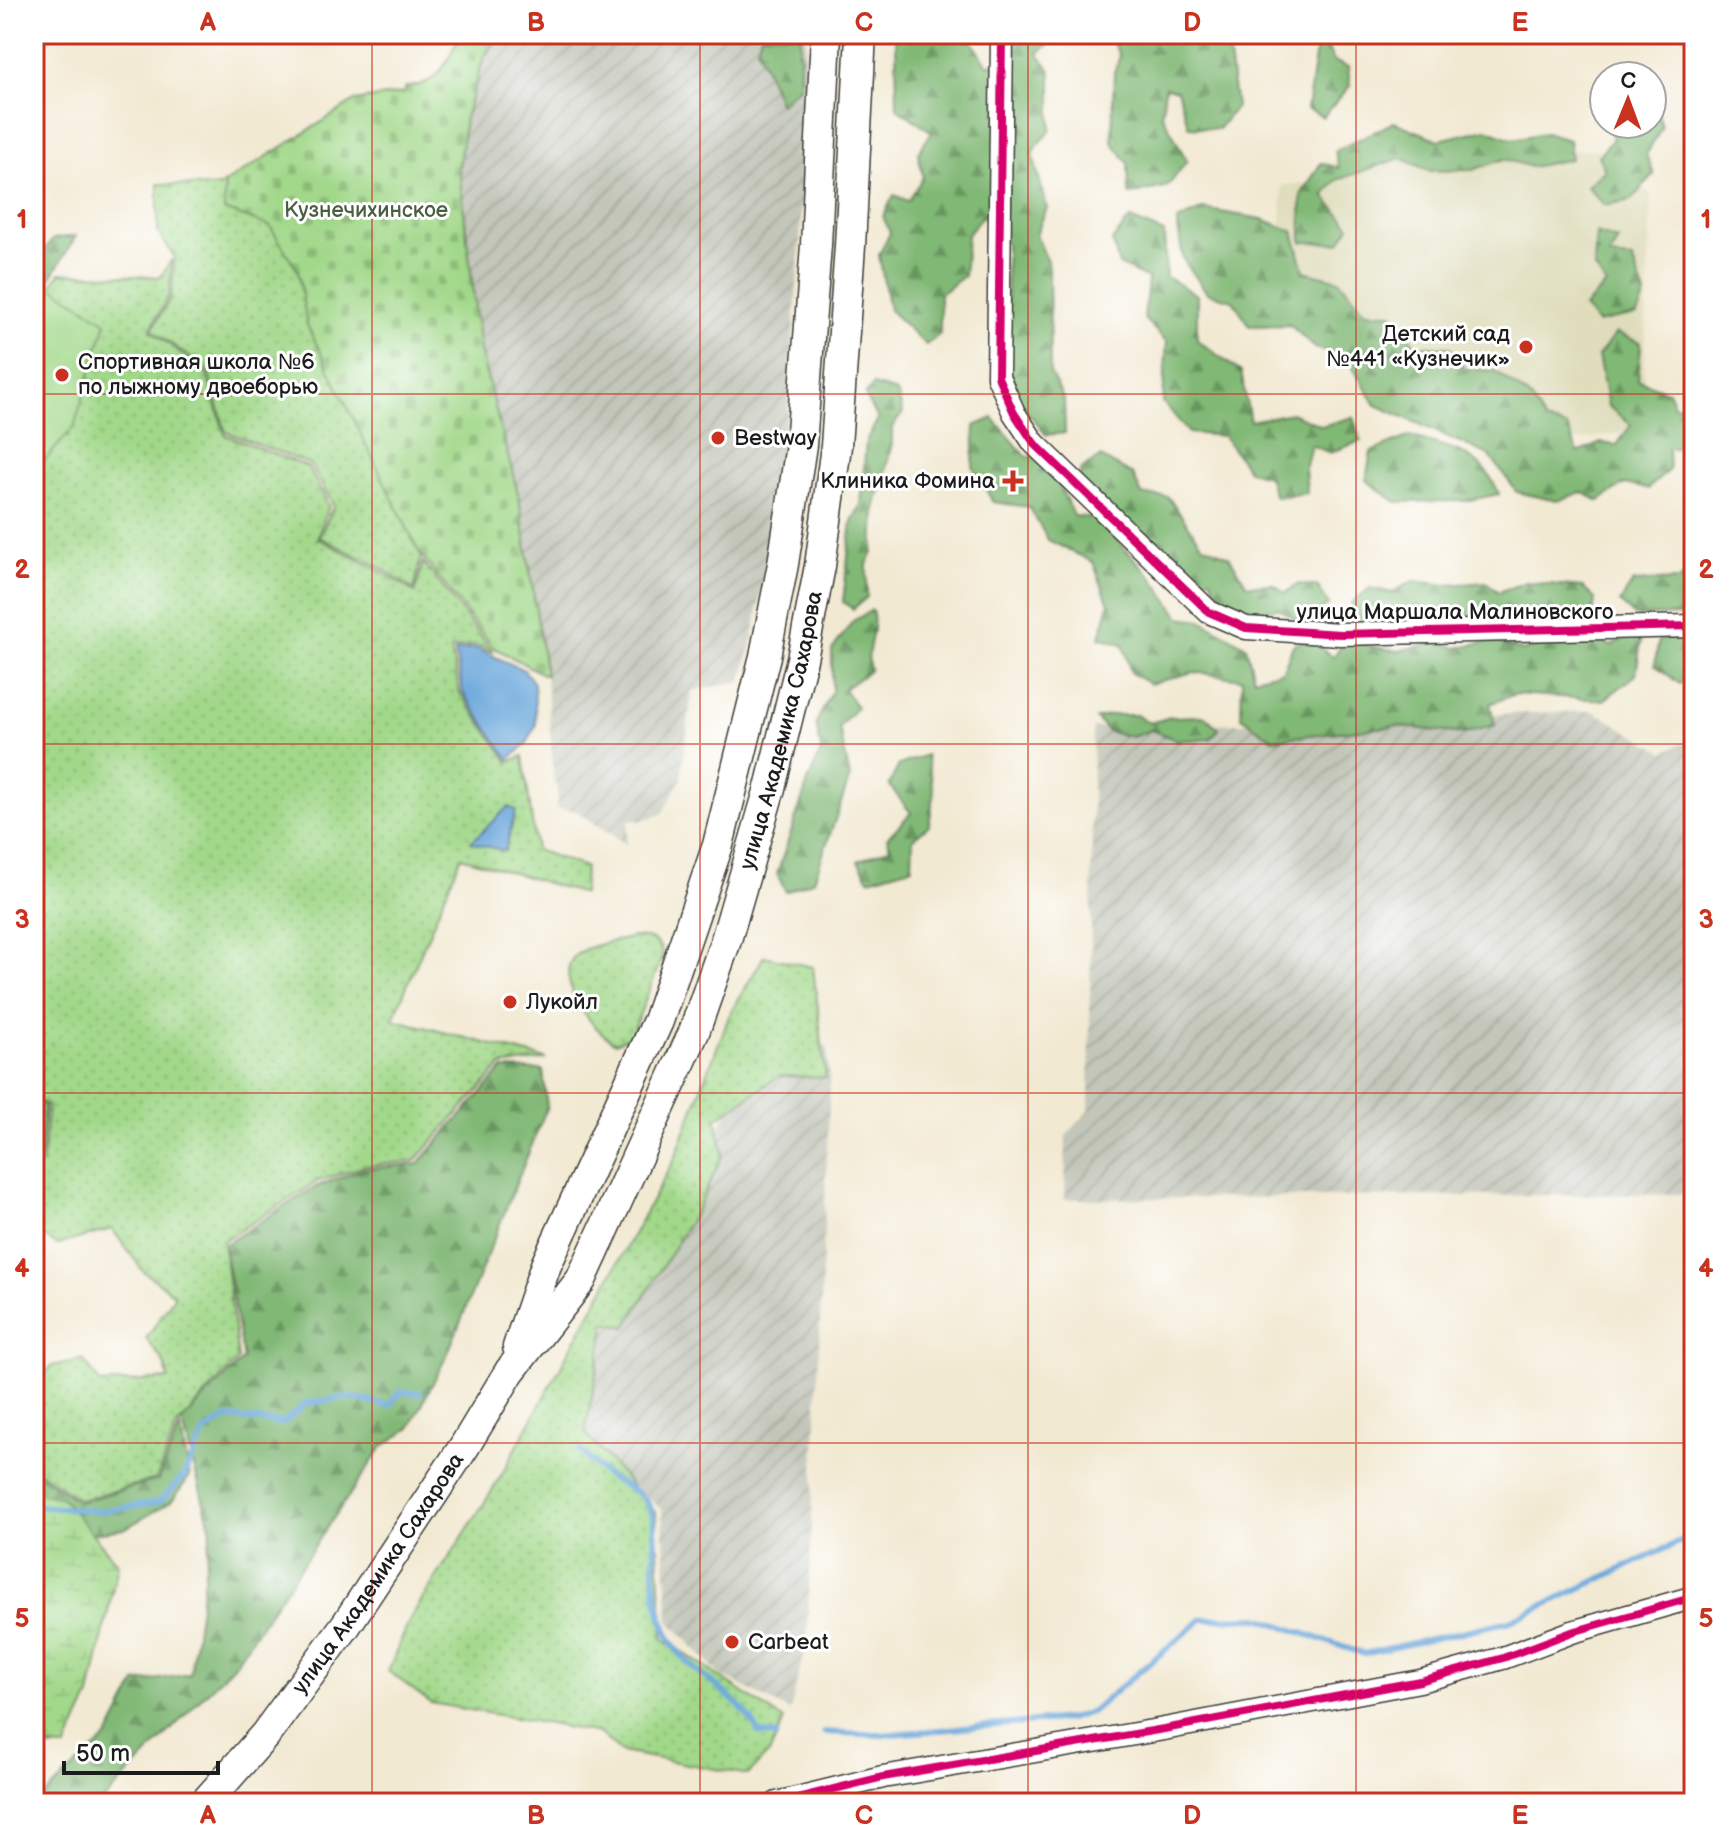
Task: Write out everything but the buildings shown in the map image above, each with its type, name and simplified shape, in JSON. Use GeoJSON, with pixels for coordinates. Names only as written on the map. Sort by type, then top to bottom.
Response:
{"type":"FeatureCollection","features":[{"type":"Feature","properties":{"kind":"main road","name":"улица Академика Сахарова"},"geometry":{"type":"LineString","coordinates":[[510,1371],[546,1265],[658,1021],[718,845],[752,712],[783,564],[801,445],[816,245],[826,34]]}},
{"type":"Feature","properties":{"kind":"main road","name":"улица Академика Сахарова"},"geometry":{"type":"LineString","coordinates":[[205,1803],[265,1735],[346,1625],[464,1447],[510,1371],[581,1280],[694,1032],[726,940],[770,788],[802,659],[820,566],[836,446],[861,34]]}},
{"type":"Feature","properties":{"kind":"street","name":"улица Маршала Малиновского"},"geometry":{"type":"LineString","coordinates":[[1002,34],[998,377],[1014,413],[1034,443],[1209,612],[1246,628],[1353,634],[1694,626]]}},
{"type":"Feature","properties":{"kind":"street"},"geometry":{"type":"LineString","coordinates":[[777,1803],[883,1777],[1420,1681],[1694,1597]]}},
{"type":"Feature","properties":{"kind":"shaded area"},"geometry":{"type":"Polygon","coordinates":[[[499,34],[806,34],[800,243],[785,444],[753,639],[741,681],[692,691],[681,779],[662,814],[640,821],[629,819],[626,844],[576,811],[556,808],[558,785],[554,783],[546,676],[480,351],[459,168],[465,118],[484,57],[499,34]]]}},
{"type":"Feature","properties":{"kind":"shaded area","name":"Детский сад №441 «Кузнечик»"},"geometry":{"type":"Polygon","coordinates":[[[1602,149],[1651,195],[1642,429],[1559,444],[1280,266],[1282,185],[1311,183],[1344,154],[1602,149]]]}},
{"type":"Feature","properties":{"kind":"shaded area"},"geometry":{"type":"Polygon","coordinates":[[[1593,711],[1664,752],[1694,739],[1694,1194],[1065,1199],[1066,1136],[1089,1111],[1093,728],[1593,711]]]}},
{"type":"Feature","properties":{"kind":"shaded area"},"geometry":{"type":"Polygon","coordinates":[[[827,1045],[830,1080],[807,1641],[790,1711],[719,1674],[669,1621],[662,1510],[580,1438],[600,1328],[624,1321],[721,1123],[742,1093],[784,1047],[827,1045]]]}},
{"type":"Feature","properties":{"kind":"green space","name":"Кузнечихинское"},"geometry":{"type":"Polygon","coordinates":[[[460,34],[499,34],[484,57],[465,118],[459,168],[480,351],[519,497],[546,676],[493,647],[419,552],[307,325],[298,271],[270,226],[224,210],[225,183],[355,101],[404,93],[406,87],[435,77],[460,34]]]}},
{"type":"Feature","properties":{"kind":"green space"},"geometry":{"type":"Polygon","coordinates":[[[761,34],[800,34],[800,85],[780,104],[757,48],[761,34]]]}},
{"type":"Feature","properties":{"kind":"green space"},"geometry":{"type":"Polygon","coordinates":[[[900,34],[967,34],[988,65],[1005,58],[1007,34],[1053,34],[1055,40],[1038,53],[1051,71],[1051,130],[1032,152],[1047,208],[1036,234],[1049,266],[1050,373],[1064,400],[1065,433],[1046,435],[1008,387],[1006,244],[983,215],[967,235],[964,276],[940,294],[940,334],[926,345],[889,310],[879,255],[890,233],[883,216],[894,195],[908,201],[923,177],[918,153],[932,132],[897,108],[896,39],[900,34]]]}},
{"type":"Feature","properties":{"kind":"green space"},"geometry":{"type":"Polygon","coordinates":[[[1108,34],[1226,34],[1236,107],[1218,129],[1189,127],[1177,90],[1165,87],[1162,114],[1187,161],[1168,186],[1129,195],[1128,163],[1112,142],[1114,72],[1120,56],[1108,34]]]}},
{"type":"Feature","properties":{"kind":"green space"},"geometry":{"type":"Polygon","coordinates":[[[1311,34],[1323,34],[1333,61],[1348,67],[1350,86],[1323,117],[1307,109],[1316,50],[1311,34]]]}},
{"type":"Feature","properties":{"kind":"green space"},"geometry":{"type":"Polygon","coordinates":[[[1394,122],[1439,140],[1486,129],[1512,139],[1545,133],[1569,140],[1571,159],[1531,167],[1504,159],[1473,170],[1429,171],[1401,158],[1337,180],[1324,196],[1350,226],[1339,243],[1302,242],[1301,195],[1321,163],[1339,168],[1335,151],[1394,122]]]}},
{"type":"Feature","properties":{"kind":"green space"},"geometry":{"type":"Polygon","coordinates":[[[320,129],[423,547],[414,590],[380,567],[319,537],[334,506],[310,464],[226,432],[208,370],[152,330],[171,297],[175,257],[158,233],[158,184],[218,187],[320,129]]]}},
{"type":"Feature","properties":{"kind":"green space"},"geometry":{"type":"Polygon","coordinates":[[[1612,140],[1655,140],[1646,155],[1654,174],[1632,200],[1604,205],[1587,186],[1605,170],[1598,156],[1612,140]]]}},
{"type":"Feature","properties":{"kind":"green space"},"geometry":{"type":"Polygon","coordinates":[[[1203,209],[1262,219],[1293,231],[1304,271],[1339,280],[1366,312],[1392,313],[1416,346],[1450,347],[1465,369],[1495,371],[1531,398],[1545,421],[1567,427],[1578,453],[1601,443],[1617,445],[1631,425],[1608,406],[1598,356],[1616,333],[1641,343],[1638,380],[1668,391],[1674,405],[1694,406],[1694,448],[1668,448],[1669,470],[1648,489],[1625,484],[1599,501],[1582,492],[1557,501],[1517,492],[1489,455],[1376,405],[1348,360],[1315,348],[1290,325],[1250,326],[1233,300],[1207,293],[1183,259],[1177,221],[1203,209]]]}},
{"type":"Feature","properties":{"kind":"green space"},"geometry":{"type":"Polygon","coordinates":[[[1130,219],[1164,233],[1166,277],[1197,295],[1197,340],[1241,372],[1250,421],[1291,413],[1322,426],[1353,417],[1361,441],[1330,453],[1311,445],[1305,468],[1307,493],[1275,497],[1268,476],[1249,471],[1223,436],[1189,433],[1163,402],[1167,342],[1144,319],[1148,279],[1119,265],[1112,241],[1130,219]]]}},
{"type":"Feature","properties":{"kind":"green space"},"geometry":{"type":"Polygon","coordinates":[[[1596,233],[1618,240],[1609,257],[1632,259],[1645,295],[1637,315],[1597,323],[1584,307],[1606,285],[1594,267],[1596,233]]]}},
{"type":"Feature","properties":{"kind":"green space"},"geometry":{"type":"Polygon","coordinates":[[[76,236],[34,304],[34,253],[40,256],[53,239],[76,236]]]}},
{"type":"Feature","properties":{"kind":"green space"},"geometry":{"type":"Polygon","coordinates":[[[172,259],[169,295],[150,330],[206,372],[225,435],[308,467],[329,506],[317,538],[379,570],[415,593],[423,562],[494,653],[477,645],[451,649],[460,693],[509,762],[523,756],[536,850],[585,867],[583,894],[461,857],[393,1019],[547,1059],[501,1066],[415,1161],[365,1166],[318,1181],[223,1241],[238,1359],[177,1426],[156,1479],[80,1500],[34,1468],[34,1386],[52,1366],[83,1359],[101,1384],[169,1379],[163,1361],[146,1339],[175,1295],[143,1271],[112,1229],[57,1245],[34,1230],[34,1167],[42,1164],[48,1106],[34,1098],[34,464],[40,303],[60,273],[161,277],[172,259]]]}},
{"type":"Feature","properties":{"kind":"green space","name":"Спортивная школа №6 по лыжному двоеборью"},"geometry":{"type":"Polygon","coordinates":[[[34,275],[106,322],[74,427],[34,473],[34,275]]]}},
{"type":"Feature","properties":{"kind":"green space"},"geometry":{"type":"Polygon","coordinates":[[[873,385],[897,392],[903,413],[892,427],[892,444],[875,509],[873,553],[867,564],[867,597],[853,609],[843,602],[852,521],[861,505],[866,441],[878,419],[865,395],[873,385]]]}},
{"type":"Feature","properties":{"kind":"green space"},"geometry":{"type":"Polygon","coordinates":[[[993,418],[1025,455],[1048,461],[1074,516],[1096,518],[1152,577],[1180,617],[1201,620],[1246,646],[1254,678],[1283,671],[1293,645],[1309,638],[1333,657],[1345,641],[1398,651],[1441,641],[1456,648],[1489,641],[1524,651],[1555,640],[1597,639],[1611,646],[1629,636],[1641,640],[1636,675],[1604,700],[1515,694],[1490,704],[1495,725],[1463,734],[1396,726],[1273,739],[1241,717],[1242,679],[1193,672],[1150,684],[1131,673],[1123,644],[1100,637],[1109,604],[1093,562],[1048,540],[1029,507],[993,502],[973,467],[975,426],[993,418]]]}},
{"type":"Feature","properties":{"kind":"green space"},"geometry":{"type":"Polygon","coordinates":[[[1410,436],[1474,460],[1484,469],[1499,494],[1465,501],[1396,502],[1366,480],[1371,452],[1410,436]]]}},
{"type":"Feature","properties":{"kind":"green space"},"geometry":{"type":"Polygon","coordinates":[[[1101,457],[1133,475],[1142,495],[1168,497],[1202,544],[1229,556],[1247,585],[1274,584],[1285,593],[1299,584],[1318,587],[1329,605],[1300,621],[1278,608],[1235,615],[1222,609],[1211,578],[1185,580],[1165,567],[1164,541],[1119,533],[1080,497],[1080,470],[1101,457]]]}},
{"type":"Feature","properties":{"kind":"green space"},"geometry":{"type":"Polygon","coordinates":[[[1694,566],[1694,615],[1634,616],[1620,602],[1633,582],[1680,580],[1694,566]]]}},
{"type":"Feature","properties":{"kind":"green space"},"geometry":{"type":"Polygon","coordinates":[[[1413,581],[1447,585],[1486,582],[1498,592],[1526,582],[1582,587],[1595,599],[1593,617],[1556,624],[1500,612],[1481,622],[1452,616],[1414,625],[1361,619],[1351,603],[1370,588],[1392,593],[1413,581]]]}},
{"type":"Feature","properties":{"kind":"green space"},"geometry":{"type":"Polygon","coordinates":[[[872,610],[870,670],[844,689],[857,707],[839,727],[850,777],[814,880],[786,892],[777,874],[821,751],[816,723],[832,691],[832,650],[853,621],[872,610]]]}},
{"type":"Feature","properties":{"kind":"green space"},"geometry":{"type":"Polygon","coordinates":[[[1659,638],[1694,640],[1694,671],[1680,684],[1655,665],[1659,638]]]}},
{"type":"Feature","properties":{"kind":"green space"},"geometry":{"type":"Polygon","coordinates":[[[1110,715],[1136,715],[1150,723],[1171,717],[1205,716],[1219,729],[1210,739],[1177,740],[1151,730],[1132,737],[1108,731],[1096,719],[1110,715]]]}},
{"type":"Feature","properties":{"kind":"green space"},"geometry":{"type":"Polygon","coordinates":[[[926,755],[934,792],[929,825],[913,839],[912,867],[869,879],[858,861],[890,848],[887,838],[911,813],[889,785],[899,765],[926,755]]]}},
{"type":"Feature","properties":{"kind":"green space"},"geometry":{"type":"Polygon","coordinates":[[[633,937],[652,940],[659,945],[663,955],[632,1034],[616,1043],[597,1028],[579,1004],[572,991],[569,967],[574,957],[586,949],[633,937]]]}},
{"type":"Feature","properties":{"kind":"green space"},"geometry":{"type":"Polygon","coordinates":[[[764,956],[813,967],[826,1078],[779,1076],[716,1119],[723,1154],[699,1206],[626,1327],[606,1322],[585,1433],[656,1513],[663,1639],[784,1720],[770,1752],[748,1775],[621,1752],[599,1733],[431,1703],[388,1671],[411,1617],[497,1483],[674,1160],[730,1014],[764,956]]]}},
{"type":"Feature","properties":{"kind":"green space"},"geometry":{"type":"Polygon","coordinates":[[[503,1069],[543,1070],[547,1107],[447,1355],[410,1428],[382,1447],[235,1663],[101,1803],[36,1803],[108,1737],[136,1683],[190,1674],[211,1530],[182,1421],[243,1359],[224,1245],[315,1187],[363,1169],[418,1164],[503,1069]]]}},
{"type":"Feature","properties":{"kind":"green space"},"geometry":{"type":"Polygon","coordinates":[[[34,1100],[45,1106],[40,1161],[34,1163],[34,1100]]]}},
{"type":"Feature","properties":{"kind":"green space"},"geometry":{"type":"Polygon","coordinates":[[[180,1427],[190,1476],[171,1502],[124,1529],[78,1535],[34,1530],[34,1471],[79,1502],[158,1480],[180,1427]]]}},
{"type":"Feature","properties":{"kind":"green space"},"geometry":{"type":"Polygon","coordinates":[[[34,1492],[62,1498],[118,1564],[90,1696],[66,1748],[34,1748],[34,1492]]]}},
{"type":"Feature","properties":{"kind":"water"},"geometry":{"type":"Polygon","coordinates":[[[476,648],[524,670],[534,683],[536,725],[526,745],[509,759],[463,693],[455,651],[476,648]]]}},
{"type":"Feature","properties":{"kind":"water"},"geometry":{"type":"Polygon","coordinates":[[[508,807],[516,810],[505,851],[471,842],[508,807]]]}},
{"type":"Feature","properties":{"kind":"waterway"},"geometry":{"type":"LineString","coordinates":[[34,1506],[102,1511],[160,1502],[184,1476],[204,1432],[227,1418],[283,1423],[307,1403],[350,1397],[388,1406],[400,1392],[420,1393]]}},
{"type":"Feature","properties":{"kind":"waterway"},"geometry":{"type":"LineString","coordinates":[[580,1450],[608,1476],[639,1494],[650,1508],[655,1532],[657,1600],[667,1634],[679,1653],[739,1706],[759,1733],[776,1736]]}},
{"type":"Feature","properties":{"kind":"waterway"},"geometry":{"type":"LineString","coordinates":[[824,1732],[881,1735],[1069,1719],[1091,1712],[1202,1619],[1259,1618],[1364,1654],[1510,1621],[1694,1535]]}},
{"type":"Feature","properties":{"kind":"cycle path"},"geometry":{"type":"LineString","coordinates":[[1002,34],[998,377],[1014,413],[1034,443],[1209,612],[1246,628],[1340,634],[1694,626]]}},
{"type":"Feature","properties":{"kind":"cycle path"},"geometry":{"type":"LineString","coordinates":[[777,1803],[883,1777],[1420,1681],[1694,1597]]}},
{"type":"Feature","properties":{"kind":"place","name":"Детский сад №441 «Кузнечик»"},"geometry":{"type":"Point","coordinates":[1526,347]}},
{"type":"Feature","properties":{"kind":"place","name":"Спортивная школа №6 по лыжному двоеборью"},"geometry":{"type":"Point","coordinates":[62,375]}},
{"type":"Feature","properties":{"kind":"place","name":"Bestway"},"geometry":{"type":"Point","coordinates":[718,438]}},
{"type":"Feature","properties":{"kind":"place","name":"Клиника Фомина"},"geometry":{"type":"Point","coordinates":[1013,481]}},
{"type":"Feature","properties":{"kind":"place","name":"Лукойл"},"geometry":{"type":"Point","coordinates":[510,1002]}},
{"type":"Feature","properties":{"kind":"place","name":"Carbeat"},"geometry":{"type":"Point","coordinates":[732,1642]}}]}
